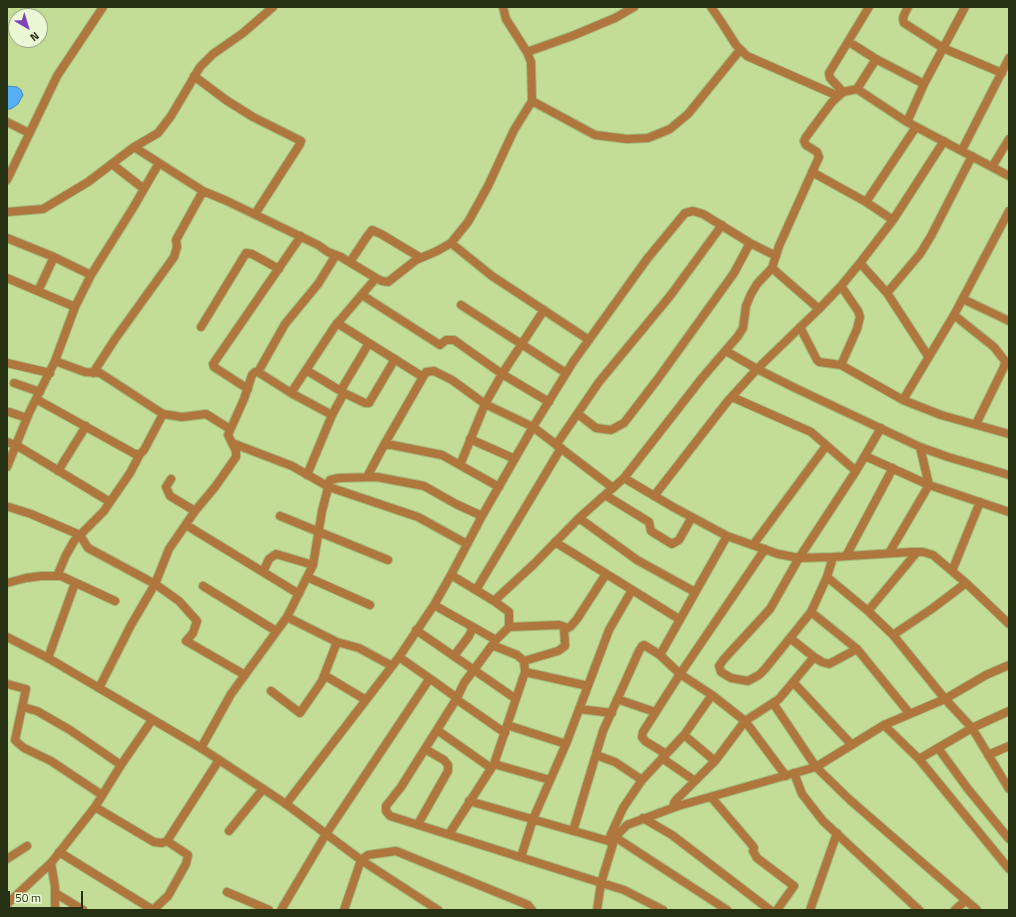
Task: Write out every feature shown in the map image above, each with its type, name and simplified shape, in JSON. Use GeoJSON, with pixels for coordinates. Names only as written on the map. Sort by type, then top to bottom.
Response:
{"type":"FeatureCollection","features":[{"type":"Feature","properties":{"kind":"street"},"geometry":{"type":"LineString","coordinates":[[7,180],[57,76],[103,7]]}},
{"type":"Feature","properties":{"kind":"street"},"geometry":{"type":"LineString","coordinates":[[7,212],[43,209],[88,182],[134,147],[158,133],[171,116],[200,67],[213,54],[243,33],[273,7]]}},
{"type":"Feature","properties":{"kind":"street"},"geometry":{"type":"LineString","coordinates":[[134,147],[203,191],[227,200],[301,236],[328,252],[350,262],[376,278],[388,282],[420,258],[451,243],[468,222],[488,186],[514,130],[532,100],[530,62],[527,52],[506,19],[503,7]]}},
{"type":"Feature","properties":{"kind":"street"},"geometry":{"type":"LineString","coordinates":[[527,52],[572,36],[615,18],[634,7]]}},
{"type":"Feature","properties":{"kind":"street"},"geometry":{"type":"LineString","coordinates":[[711,7],[736,45],[747,56],[840,94]]}},
{"type":"Feature","properties":{"kind":"street"},"geometry":{"type":"LineString","coordinates":[[840,94],[830,78],[829,73],[869,7]]}},
{"type":"Feature","properties":{"kind":"street"},"geometry":{"type":"LineString","coordinates":[[908,7],[904,14],[904,23],[943,48],[1002,73]]}},
{"type":"Feature","properties":{"kind":"street"},"geometry":{"type":"LineString","coordinates":[[907,122],[924,84],[965,7]]}},
{"type":"Feature","properties":{"kind":"street"},"geometry":{"type":"LineString","coordinates":[[849,42],[924,84]]}},
{"type":"Feature","properties":{"kind":"street"},"geometry":{"type":"LineString","coordinates":[[532,100],[595,135],[627,139],[648,138],[670,129],[688,114],[740,50]]}},
{"type":"Feature","properties":{"kind":"street"},"geometry":{"type":"LineString","coordinates":[[494,601],[534,564],[579,518],[624,478],[702,378],[738,336],[743,328],[746,306],[751,294],[757,284],[772,268],[819,155],[806,145],[804,140],[832,102],[840,94],[857,89],[876,58]]}},
{"type":"Feature","properties":{"kind":"street"},"geometry":{"type":"LineString","coordinates":[[962,150],[1009,58]]}},
{"type":"Feature","properties":{"kind":"street"},"geometry":{"type":"LineString","coordinates":[[194,76],[226,100],[253,117],[301,141],[255,214]]}},
{"type":"Feature","properties":{"kind":"street"},"geometry":{"type":"LineString","coordinates":[[857,89],[907,122],[1009,176]]}},
{"type":"Feature","properties":{"kind":"street"},"geometry":{"type":"LineString","coordinates":[[7,122],[30,133]]}},
{"type":"Feature","properties":{"kind":"street"},"geometry":{"type":"LineString","coordinates":[[866,202],[916,127]]}},
{"type":"Feature","properties":{"kind":"street"},"geometry":{"type":"LineString","coordinates":[[992,167],[1009,139]]}},
{"type":"Feature","properties":{"kind":"street"},"geometry":{"type":"LineString","coordinates":[[654,496],[732,397],[757,369],[841,286],[860,263],[893,220],[944,141]]}},
{"type":"Feature","properties":{"kind":"street"},"geometry":{"type":"LineString","coordinates":[[887,293],[920,254],[931,236],[972,156]]}},
{"type":"Feature","properties":{"kind":"street"},"geometry":{"type":"LineString","coordinates":[[7,468],[27,418],[55,361],[75,307],[91,275],[159,163]]}},
{"type":"Feature","properties":{"kind":"street"},"geometry":{"type":"LineString","coordinates":[[112,164],[144,189]]}},
{"type":"Feature","properties":{"kind":"street"},"geometry":{"type":"LineString","coordinates":[[812,172],[866,202],[893,220]]}},
{"type":"Feature","properties":{"kind":"street"},"geometry":{"type":"LineString","coordinates":[[93,373],[115,339],[174,257],[176,240],[203,191]]}},
{"type":"Feature","properties":{"kind":"street"},"geometry":{"type":"LineString","coordinates":[[286,804],[399,657],[434,605],[482,516],[566,373],[647,259],[685,213],[694,211],[703,214],[750,243],[776,256]]}},
{"type":"Feature","properties":{"kind":"street"},"geometry":{"type":"LineString","coordinates":[[903,400],[928,356],[963,300],[1009,211]]}},
{"type":"Feature","properties":{"kind":"street"},"geometry":{"type":"LineString","coordinates":[[476,590],[558,446],[599,382],[670,296],[722,225]]}},
{"type":"Feature","properties":{"kind":"street"},"geometry":{"type":"LineString","coordinates":[[350,262],[372,230],[420,258]]}},
{"type":"Feature","properties":{"kind":"street"},"geometry":{"type":"LineString","coordinates":[[248,389],[214,367],[212,364],[301,236]]}},
{"type":"Feature","properties":{"kind":"street"},"geometry":{"type":"LineString","coordinates":[[7,238],[91,275]]}},
{"type":"Feature","properties":{"kind":"street"},"geometry":{"type":"LineString","coordinates":[[451,243],[492,276],[589,340]]}},
{"type":"Feature","properties":{"kind":"street"},"geometry":{"type":"LineString","coordinates":[[578,414],[596,428],[611,430],[624,423],[734,273],[750,243]]}},
{"type":"Feature","properties":{"kind":"street"},"geometry":{"type":"LineString","coordinates":[[201,326],[246,254],[252,254],[279,268]]}},
{"type":"Feature","properties":{"kind":"street"},"geometry":{"type":"LineString","coordinates":[[99,688],[131,625],[155,584],[169,549],[195,511],[215,487],[236,457],[236,451],[228,435],[248,389],[252,375],[255,372],[258,372],[285,324],[318,284],[336,255]]}},
{"type":"Feature","properties":{"kind":"street"},"geometry":{"type":"LineString","coordinates":[[38,291],[54,258]]}},
{"type":"Feature","properties":{"kind":"street"},"geometry":{"type":"LineString","coordinates":[[860,263],[887,293],[928,356]]}},
{"type":"Feature","properties":{"kind":"street"},"geometry":{"type":"LineString","coordinates":[[772,268],[819,309]]}},
{"type":"Feature","properties":{"kind":"street"},"geometry":{"type":"LineString","coordinates":[[7,278],[75,307]]}},
{"type":"Feature","properties":{"kind":"street"},"geometry":{"type":"LineString","coordinates":[[291,393],[337,323],[376,278]]}},
{"type":"Feature","properties":{"kind":"street"},"geometry":{"type":"LineString","coordinates":[[841,286],[858,311],[860,317],[857,329],[841,366]]}},
{"type":"Feature","properties":{"kind":"street"},"geometry":{"type":"LineString","coordinates":[[362,295],[440,344],[446,340],[454,340],[502,374],[549,402]]}},
{"type":"Feature","properties":{"kind":"street"},"geometry":{"type":"LineString","coordinates":[[963,300],[1009,321]]}},
{"type":"Feature","properties":{"kind":"street"},"geometry":{"type":"LineString","coordinates":[[461,305],[566,373]]}},
{"type":"Feature","properties":{"kind":"street"},"geometry":{"type":"LineString","coordinates":[[460,465],[485,404],[502,374],[544,310]]}},
{"type":"Feature","properties":{"kind":"street"},"geometry":{"type":"LineString","coordinates":[[954,315],[994,347],[1005,361],[1004,367],[976,424]]}},
{"type":"Feature","properties":{"kind":"street"},"geometry":{"type":"LineString","coordinates":[[337,323],[423,377]]}},
{"type":"Feature","properties":{"kind":"street"},"geometry":{"type":"LineString","coordinates":[[800,327],[817,360],[822,363],[841,366],[903,400],[942,415],[1009,434]]}},
{"type":"Feature","properties":{"kind":"street"},"geometry":{"type":"LineString","coordinates":[[307,475],[342,392],[369,343]]}},
{"type":"Feature","properties":{"kind":"street"},"geometry":{"type":"LineString","coordinates":[[726,351],[757,369],[920,447],[1009,475]]}},
{"type":"Feature","properties":{"kind":"street"},"geometry":{"type":"LineString","coordinates":[[306,370],[342,392],[364,403],[369,403],[395,359]]}},
{"type":"Feature","properties":{"kind":"street"},"geometry":{"type":"LineString","coordinates":[[55,361],[85,372],[100,373],[163,414],[182,417],[206,414],[230,429]]}},
{"type":"Feature","properties":{"kind":"street"},"geometry":{"type":"LineString","coordinates":[[7,363],[50,372]]}},
{"type":"Feature","properties":{"kind":"street"},"geometry":{"type":"LineString","coordinates":[[367,477],[426,372],[434,371],[452,380],[485,404],[533,427],[613,488]]}},
{"type":"Feature","properties":{"kind":"street"},"geometry":{"type":"LineString","coordinates":[[258,372],[291,393],[332,415]]}},
{"type":"Feature","properties":{"kind":"street"},"geometry":{"type":"LineString","coordinates":[[14,383],[135,454],[140,454]]}},
{"type":"Feature","properties":{"kind":"street"},"geometry":{"type":"LineString","coordinates":[[732,397],[811,432],[856,471]]}},
{"type":"Feature","properties":{"kind":"street"},"geometry":{"type":"LineString","coordinates":[[9,412],[27,418]]}},
{"type":"Feature","properties":{"kind":"street"},"geometry":{"type":"LineString","coordinates":[[57,576],[74,541],[104,511],[144,450],[163,414]]}},
{"type":"Feature","properties":{"kind":"street"},"geometry":{"type":"LineString","coordinates":[[58,471],[86,426]]}},
{"type":"Feature","properties":{"kind":"street"},"geometry":{"type":"LineString","coordinates":[[834,557],[827,577],[810,612],[765,669],[759,675],[748,681],[731,678],[721,672],[719,666],[724,659],[770,609],[799,558],[856,471],[881,428]]}},
{"type":"Feature","properties":{"kind":"street"},"geometry":{"type":"LineString","coordinates":[[470,439],[515,459]]}},
{"type":"Feature","properties":{"kind":"street"},"geometry":{"type":"LineString","coordinates":[[7,442],[16,445],[110,502]]}},
{"type":"Feature","properties":{"kind":"street"},"geometry":{"type":"LineString","coordinates":[[232,443],[272,457],[292,466],[329,487],[418,517],[467,544]]}},
{"type":"Feature","properties":{"kind":"street"},"geometry":{"type":"LineString","coordinates":[[384,445],[392,445],[442,455],[499,487]]}},
{"type":"Feature","properties":{"kind":"street"},"geometry":{"type":"LineString","coordinates":[[753,545],[826,446]]}},
{"type":"Feature","properties":{"kind":"street"},"geometry":{"type":"LineString","coordinates":[[890,553],[929,485],[920,447]]}},
{"type":"Feature","properties":{"kind":"street"},"geometry":{"type":"LineString","coordinates":[[865,456],[929,485],[1009,512]]}},
{"type":"Feature","properties":{"kind":"street"},"geometry":{"type":"LineString","coordinates":[[846,556],[893,468]]}},
{"type":"Feature","properties":{"kind":"street"},"geometry":{"type":"LineString","coordinates":[[201,748],[231,694],[287,617],[308,577],[313,565],[322,511],[330,480],[339,478],[377,477],[424,486],[456,504],[482,516]]}},
{"type":"Feature","properties":{"kind":"street"},"geometry":{"type":"LineString","coordinates":[[624,478],[727,536],[778,554],[799,558],[917,552],[933,555],[966,582],[1009,624]]}},
{"type":"Feature","properties":{"kind":"street"},"geometry":{"type":"LineString","coordinates":[[171,479],[166,487],[170,496],[195,511]]}},
{"type":"Feature","properties":{"kind":"street"},"geometry":{"type":"LineString","coordinates":[[605,495],[649,522],[651,531],[672,544],[679,540],[692,517]]}},
{"type":"Feature","properties":{"kind":"street"},"geometry":{"type":"LineString","coordinates":[[952,571],[980,502]]}},
{"type":"Feature","properties":{"kind":"street"},"geometry":{"type":"LineString","coordinates":[[9,507],[31,514],[80,535],[88,548],[92,551],[155,584],[179,600],[197,621],[193,633],[186,641],[245,675]]}},
{"type":"Feature","properties":{"kind":"street"},"geometry":{"type":"LineString","coordinates":[[280,516],[388,560]]}},
{"type":"Feature","properties":{"kind":"street"},"geometry":{"type":"LineString","coordinates":[[579,518],[637,560],[695,592]]}},
{"type":"Feature","properties":{"kind":"street"},"geometry":{"type":"LineString","coordinates":[[186,525],[299,594]]}},
{"type":"Feature","properties":{"kind":"street"},"geometry":{"type":"LineString","coordinates":[[660,654],[727,536]]}},
{"type":"Feature","properties":{"kind":"street"},"geometry":{"type":"LineString","coordinates":[[555,542],[679,619]]}},
{"type":"Feature","properties":{"kind":"street"},"geometry":{"type":"LineString","coordinates":[[695,781],[645,741],[642,737],[643,732],[680,674],[765,549]]}},
{"type":"Feature","properties":{"kind":"street"},"geometry":{"type":"LineString","coordinates":[[868,611],[917,552]]}},
{"type":"Feature","properties":{"kind":"street"},"geometry":{"type":"LineString","coordinates":[[263,572],[269,559],[276,554],[313,565]]}},
{"type":"Feature","properties":{"kind":"street"},"geometry":{"type":"LineString","coordinates":[[606,574],[571,626],[564,628],[559,625],[509,627],[494,642],[464,683],[456,699],[401,787],[386,806],[386,811],[390,816],[624,890],[663,910]]}},
{"type":"Feature","properties":{"kind":"street"},"geometry":{"type":"LineString","coordinates":[[451,575],[494,601],[509,612],[509,627]]}},
{"type":"Feature","properties":{"kind":"street"},"geometry":{"type":"LineString","coordinates":[[7,583],[26,578],[61,576],[115,601]]}},
{"type":"Feature","properties":{"kind":"street"},"geometry":{"type":"LineString","coordinates":[[308,577],[370,605]]}},
{"type":"Feature","properties":{"kind":"street"},"geometry":{"type":"LineString","coordinates":[[827,577],[868,611],[893,635],[945,699],[972,728],[1009,789]]}},
{"type":"Feature","properties":{"kind":"street"},"geometry":{"type":"LineString","coordinates":[[893,635],[933,608],[966,582]]}},
{"type":"Feature","properties":{"kind":"street"},"geometry":{"type":"LineString","coordinates":[[48,658],[75,583]]}},
{"type":"Feature","properties":{"kind":"street"},"geometry":{"type":"LineString","coordinates":[[203,586],[276,631]]}},
{"type":"Feature","properties":{"kind":"street"},"geometry":{"type":"LineString","coordinates":[[521,857],[533,819],[566,744],[610,630],[632,590]]}},
{"type":"Feature","properties":{"kind":"street"},"geometry":{"type":"LineString","coordinates":[[434,605],[517,655],[524,661],[525,672],[493,766],[448,834]]}},
{"type":"Feature","properties":{"kind":"street"},"geometry":{"type":"LineString","coordinates":[[810,612],[857,649],[910,714]]}},
{"type":"Feature","properties":{"kind":"street"},"geometry":{"type":"LineString","coordinates":[[287,617],[337,642],[359,648],[392,666]]}},
{"type":"Feature","properties":{"kind":"street"},"geometry":{"type":"LineString","coordinates":[[454,656],[473,628]]}},
{"type":"Feature","properties":{"kind":"street"},"geometry":{"type":"LineString","coordinates":[[524,661],[558,651],[565,646],[564,628]]}},
{"type":"Feature","properties":{"kind":"street"},"geometry":{"type":"LineString","coordinates":[[416,630],[516,699]]}},
{"type":"Feature","properties":{"kind":"street"},"geometry":{"type":"LineString","coordinates":[[7,637],[48,658],[220,760],[286,804],[361,860],[438,910]]}},
{"type":"Feature","properties":{"kind":"street"},"geometry":{"type":"LineString","coordinates":[[790,638],[814,657],[829,664],[857,649]]}},
{"type":"Feature","properties":{"kind":"street"},"geometry":{"type":"LineString","coordinates":[[271,691],[300,713],[322,681],[337,642]]}},
{"type":"Feature","properties":{"kind":"street"},"geometry":{"type":"LineString","coordinates":[[573,831],[603,731],[642,646],[647,646],[660,654],[680,674],[712,695],[745,721],[790,774],[802,794],[823,821],[919,910]]}},
{"type":"Feature","properties":{"kind":"street"},"geometry":{"type":"LineString","coordinates":[[399,657],[505,733]]}},
{"type":"Feature","properties":{"kind":"street"},"geometry":{"type":"LineString","coordinates":[[678,806],[674,803],[676,800],[715,761],[745,721],[779,699],[814,657]]}},
{"type":"Feature","properties":{"kind":"street"},"geometry":{"type":"LineString","coordinates":[[612,840],[627,825],[643,818],[678,806],[816,767],[884,725],[945,699],[986,675],[1009,665]]}},
{"type":"Feature","properties":{"kind":"street"},"geometry":{"type":"LineString","coordinates":[[525,672],[588,686]]}},
{"type":"Feature","properties":{"kind":"street"},"geometry":{"type":"LineString","coordinates":[[324,675],[366,700]]}},
{"type":"Feature","properties":{"kind":"street"},"geometry":{"type":"LineString","coordinates":[[281,910],[326,834],[428,681],[432,680]]}},
{"type":"Feature","properties":{"kind":"street"},"geometry":{"type":"LineString","coordinates":[[793,682],[852,745]]}},
{"type":"Feature","properties":{"kind":"street"},"geometry":{"type":"LineString","coordinates":[[7,684],[26,689],[15,740],[18,744],[51,761],[102,795]]}},
{"type":"Feature","properties":{"kind":"street"},"geometry":{"type":"LineString","coordinates":[[597,910],[601,883],[612,840],[623,808],[642,780],[684,735],[712,695]]}},
{"type":"Feature","properties":{"kind":"street"},"geometry":{"type":"LineString","coordinates":[[617,699],[655,712]]}},
{"type":"Feature","properties":{"kind":"street"},"geometry":{"type":"LineString","coordinates":[[774,703],[816,767],[850,800],[977,910]]}},
{"type":"Feature","properties":{"kind":"street"},"geometry":{"type":"LineString","coordinates":[[23,707],[37,711],[70,730],[121,765]]}},
{"type":"Feature","properties":{"kind":"street"},"geometry":{"type":"LineString","coordinates":[[579,709],[612,713]]}},
{"type":"Feature","properties":{"kind":"street"},"geometry":{"type":"LineString","coordinates":[[919,759],[972,728],[1009,711]]}},
{"type":"Feature","properties":{"kind":"street"},"geometry":{"type":"LineString","coordinates":[[7,904],[51,863],[95,807],[121,765],[152,720]]}},
{"type":"Feature","properties":{"kind":"street"},"geometry":{"type":"LineString","coordinates":[[507,725],[566,744]]}},
{"type":"Feature","properties":{"kind":"street"},"geometry":{"type":"LineString","coordinates":[[884,725],[919,759],[1009,869]]}},
{"type":"Feature","properties":{"kind":"street"},"geometry":{"type":"LineString","coordinates":[[437,730],[493,766],[550,780]]}},
{"type":"Feature","properties":{"kind":"street"},"geometry":{"type":"LineString","coordinates":[[684,735],[715,761]]}},
{"type":"Feature","properties":{"kind":"street"},"geometry":{"type":"LineString","coordinates":[[988,755],[1009,746]]}},
{"type":"Feature","properties":{"kind":"street"},"geometry":{"type":"LineString","coordinates":[[938,748],[968,789],[1009,839]]}},
{"type":"Feature","properties":{"kind":"street"},"geometry":{"type":"LineString","coordinates":[[418,824],[448,772],[448,765],[444,760],[425,749]]}},
{"type":"Feature","properties":{"kind":"street"},"geometry":{"type":"LineString","coordinates":[[596,755],[615,762],[642,780]]}},
{"type":"Feature","properties":{"kind":"street"},"geometry":{"type":"LineString","coordinates":[[95,807],[154,842],[162,843],[167,841],[220,760]]}},
{"type":"Feature","properties":{"kind":"street"},"geometry":{"type":"LineString","coordinates":[[229,831],[263,789]]}},
{"type":"Feature","properties":{"kind":"street"},"geometry":{"type":"LineString","coordinates":[[711,797],[752,845],[754,848],[753,851],[757,858],[794,886],[777,910]]}},
{"type":"Feature","properties":{"kind":"street"},"geometry":{"type":"LineString","coordinates":[[469,801],[573,831],[612,840],[727,910]]}},
{"type":"Feature","properties":{"kind":"street"},"geometry":{"type":"LineString","coordinates":[[643,818],[672,835],[770,910]]}},
{"type":"Feature","properties":{"kind":"street"},"geometry":{"type":"LineString","coordinates":[[810,910],[837,833]]}},
{"type":"Feature","properties":{"kind":"street"},"geometry":{"type":"LineString","coordinates":[[59,852],[153,910],[168,896],[186,864],[188,855],[167,841]]}},
{"type":"Feature","properties":{"kind":"street"},"geometry":{"type":"LineString","coordinates":[[7,859],[27,846]]}},
{"type":"Feature","properties":{"kind":"street"},"geometry":{"type":"LineString","coordinates":[[344,910],[361,860],[368,856],[396,851],[528,905],[532,910]]}},
{"type":"Feature","properties":{"kind":"street"},"geometry":{"type":"LineString","coordinates":[[51,863],[55,893],[55,910]]}},
{"type":"Feature","properties":{"kind":"street"},"geometry":{"type":"LineString","coordinates":[[227,892],[268,910]]}},
{"type":"Feature","properties":{"kind":"street"},"geometry":{"type":"LineString","coordinates":[[55,893],[83,910]]}},
{"type":"Feature","properties":{"kind":"street"},"geometry":{"type":"LineString","coordinates":[[955,910],[966,900]]}},
{"type":"Feature","properties":{"kind":"water"},"geometry":{"type":"Polygon","coordinates":[[[7,86],[17,87],[21,90],[23,95],[18,104],[11,109],[7,109],[7,86]]]}}]}
